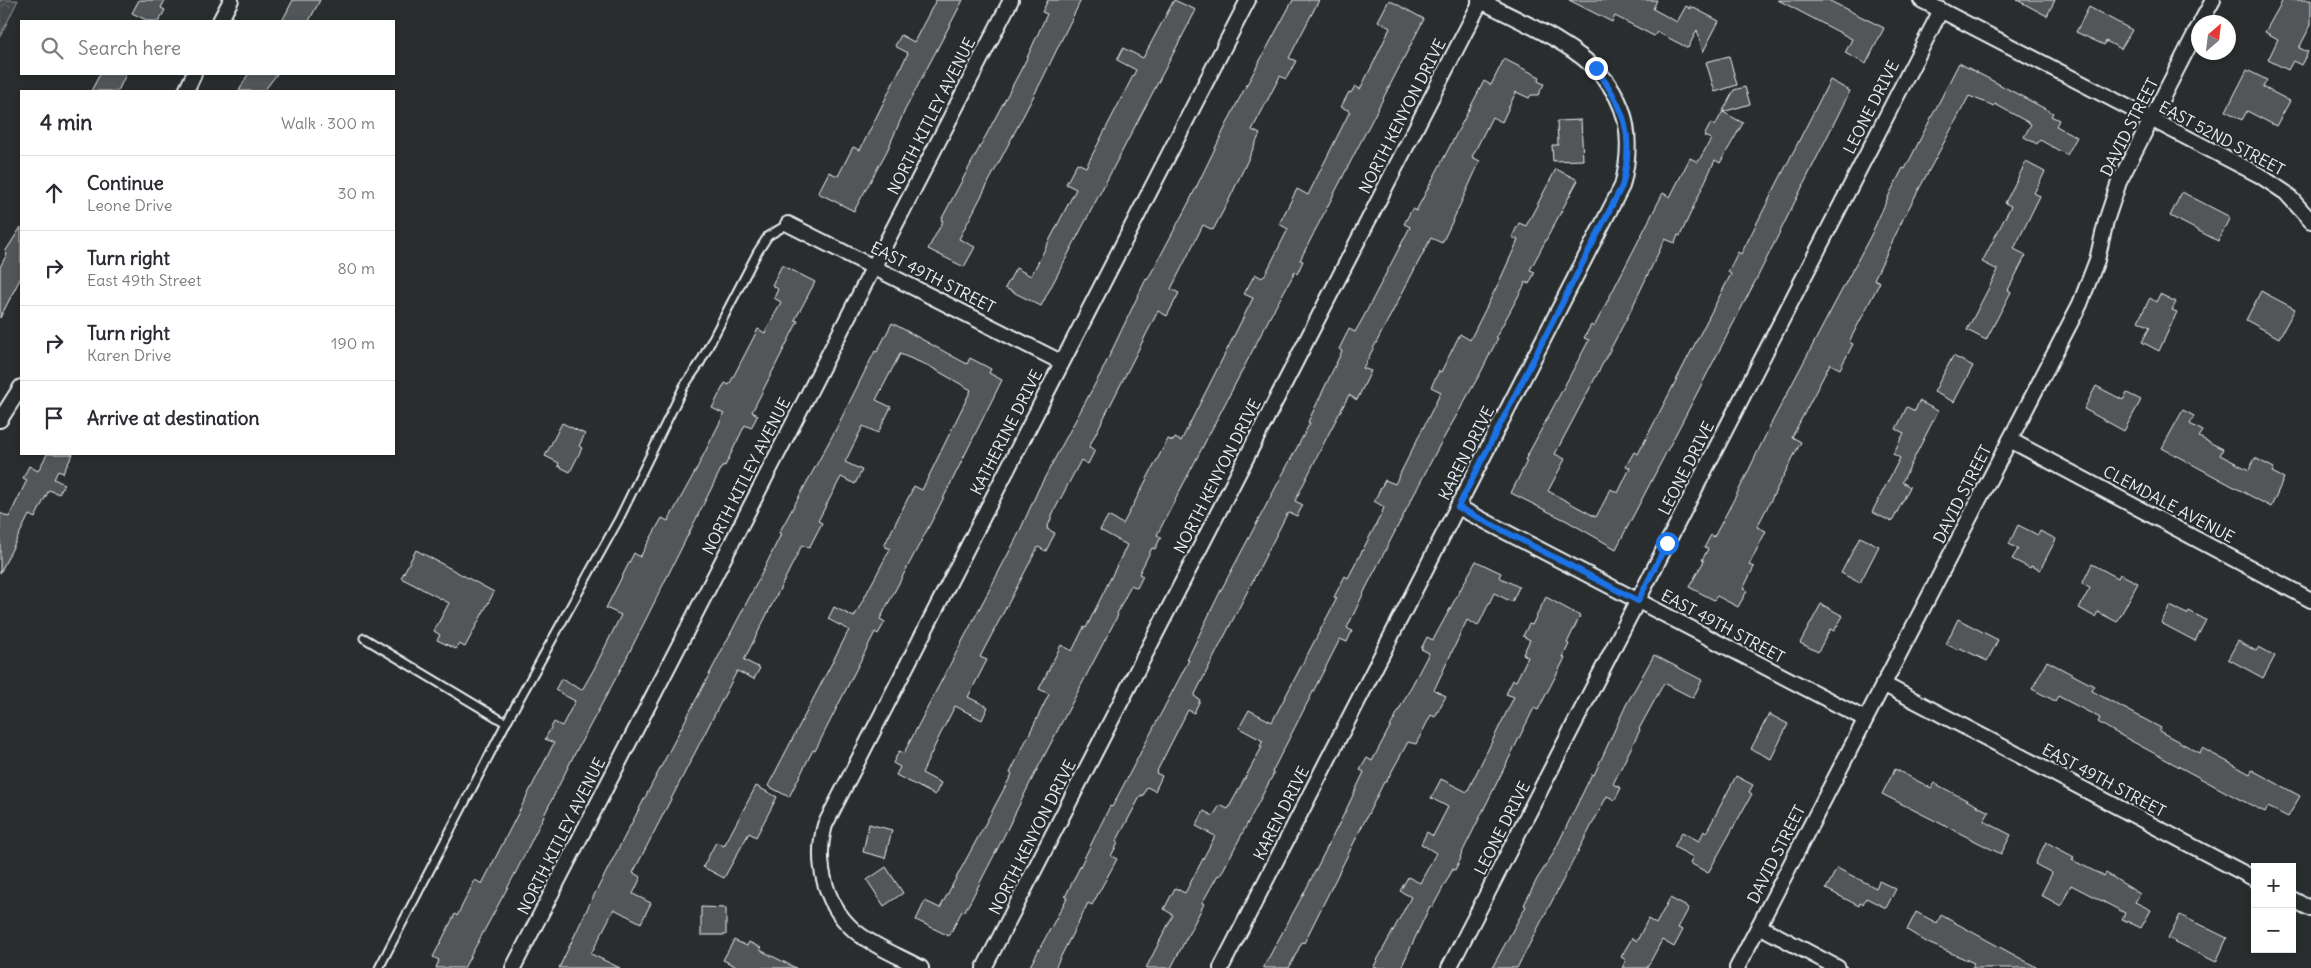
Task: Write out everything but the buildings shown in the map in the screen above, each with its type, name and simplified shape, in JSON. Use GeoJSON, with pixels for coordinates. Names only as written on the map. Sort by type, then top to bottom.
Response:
{"type":"FeatureCollection","features":[{"type":"Feature","properties":{"kind":"street"},"geometry":{"type":"LineString","coordinates":[[221,20],[231,0]]}},
{"type":"Feature","properties":{"kind":"street","name":"NORTH KITLEY AVENUE"},"geometry":{"type":"LineString","coordinates":[[513,968],[1011,0]]}},
{"type":"Feature","properties":{"kind":"street","name":"KATHERINE DRIVE"},"geometry":{"type":"LineString","coordinates":[[921,968],[856,932],[831,901],[821,863],[821,847],[828,817],[1248,0]]}},
{"type":"Feature","properties":{"kind":"street","name":"KAREN DRIVE"},"geometry":{"type":"LineString","coordinates":[[1221,968],[1616,201],[1626,169],[1628,152],[1619,104],[1607,81],[1591,62],[1571,47],[1480,0]]}},
{"type":"Feature","properties":{"kind":"street","name":"NORTH KENYON DRIVE"},"geometry":{"type":"LineString","coordinates":[[984,968],[1480,0]]}},
{"type":"Feature","properties":{"kind":"street","name":"EAST 52ND STREET"},"geometry":{"type":"LineString","coordinates":[[1921,0],[2266,179],[2286,193],[2311,221]]}},
{"type":"Feature","properties":{"kind":"street"},"geometry":{"type":"LineString","coordinates":[[2205,15],[2213,0]]}},
{"type":"Feature","properties":{"kind":"street","name":"LEONE DRIVE"},"geometry":{"type":"LineString","coordinates":[[1449,968],[1941,10]]}},
{"type":"Feature","properties":{"kind":"street","name":"DAVID STREET"},"geometry":{"type":"LineString","coordinates":[[1737,968],[2086,292],[2114,194],[2191,42]]}},
{"type":"Feature","properties":{"kind":"street"},"geometry":{"type":"LineString","coordinates":[[186,90],[194,75]]}},
{"type":"Feature","properties":{"kind":"street","name":"EAST 49TH STREET"},"geometry":{"type":"LineString","coordinates":[[788,224],[1061,362]]}},
{"type":"Feature","properties":{"kind":"street"},"geometry":{"type":"LineString","coordinates":[[0,420],[20,389]]}},
{"type":"Feature","properties":{"kind":"street","name":"CLEMDALE AVENUE"},"geometry":{"type":"LineString","coordinates":[[2010,440],[2311,600]]}},
{"type":"Feature","properties":{"kind":"street","name":"EAST 49TH STREET"},"geometry":{"type":"LineString","coordinates":[[1458,507],[1865,719]]}},
{"type":"Feature","properties":{"kind":"street","name":"EAST 49TH STREET"},"geometry":{"type":"LineString","coordinates":[[1884,684],[2251,877]]}},
{"type":"Feature","properties":{"kind":"street"},"geometry":{"type":"LineString","coordinates":[[2296,901],[2311,909]]}},
{"type":"Feature","properties":{"kind":"street"},"geometry":{"type":"LineString","coordinates":[[1759,926],[1838,968]]}},
{"type":"Feature","properties":{"kind":"lane"},"geometry":{"type":"LineString","coordinates":[[379,968],[506,723],[618,519],[684,386],[700,364],[757,253],[768,236],[788,224]]}},
{"type":"Feature","properties":{"kind":"lane"},"geometry":{"type":"LineString","coordinates":[[364,638],[506,723]]}},
{"type":"Feature","properties":{"kind":"green space"},"geometry":{"type":"Polygon","coordinates":[[[0,0],[18,0],[0,37],[0,0]]]}},
{"type":"Feature","properties":{"kind":"route"},"geometry":{"type":"LineString","coordinates":[[1596,68],[1612,88],[1624,120],[1628,152],[1622,186],[1458,507],[1638,601],[1667,543]]}}]}
